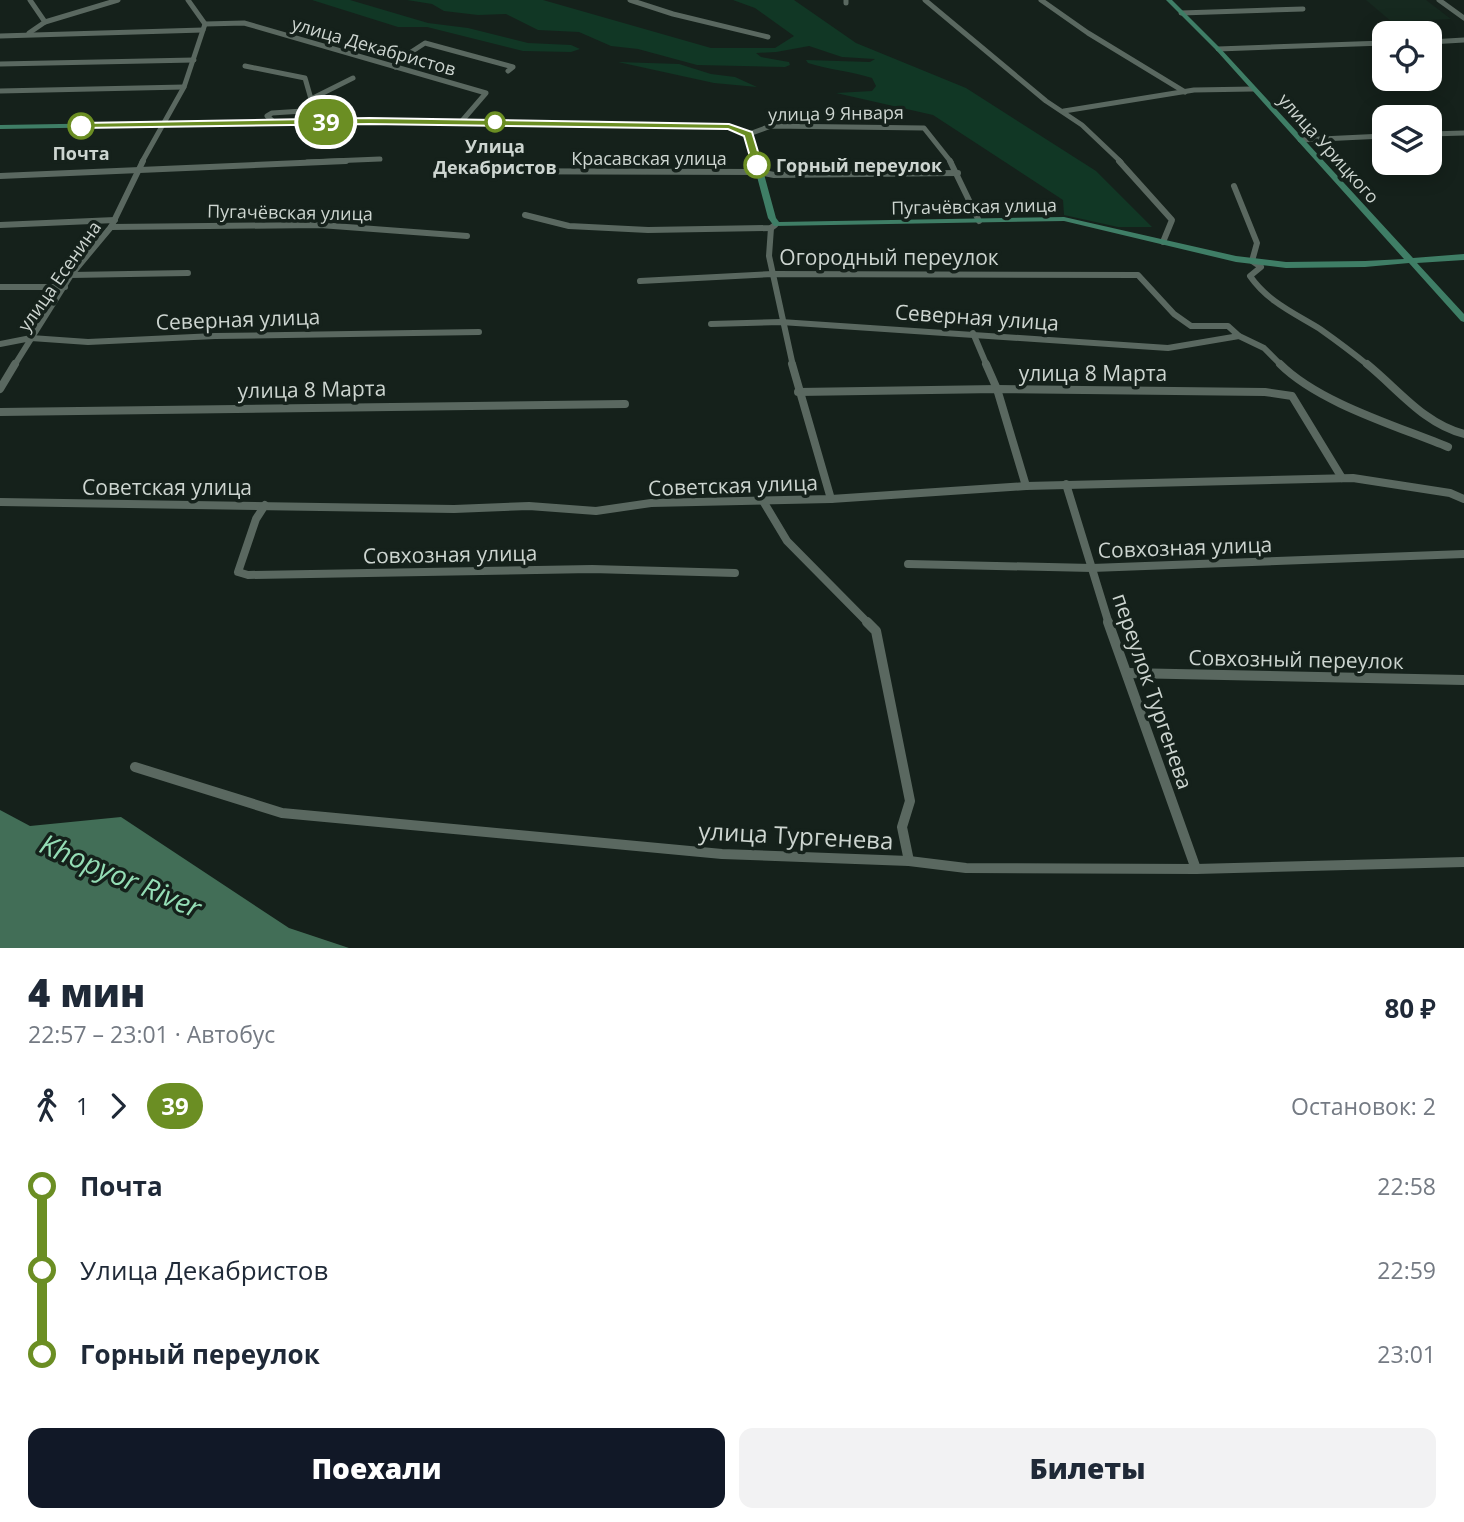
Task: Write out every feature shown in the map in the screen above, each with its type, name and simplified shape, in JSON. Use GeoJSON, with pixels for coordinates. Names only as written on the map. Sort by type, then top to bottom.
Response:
{"type":"FeatureCollection","features":[{"type":"Feature","properties":{"kind":"main road","name":"улица Урицкого"},"geometry":{"type":"LineString","coordinates":[[1169,0],[1218,49],[1464,319]]}},
{"type":"Feature","properties":{"kind":"main road"},"geometry":{"type":"LineString","coordinates":[[0,127],[275,122],[729,126],[749,134],[774,226]]}},
{"type":"Feature","properties":{"kind":"main road","name":"Пугачёвская улица"},"geometry":{"type":"LineString","coordinates":[[774,226],[1064,219],[1252,261],[1286,265],[1365,264],[1464,257]]}},
{"type":"Feature","properties":{"kind":"street"},"geometry":{"type":"LineString","coordinates":[[30,0],[45,22]]}},
{"type":"Feature","properties":{"kind":"street"},"geometry":{"type":"LineString","coordinates":[[29,33],[45,22],[118,0]]}},
{"type":"Feature","properties":{"kind":"street"},"geometry":{"type":"LineString","coordinates":[[187,0],[204,27]]}},
{"type":"Feature","properties":{"kind":"street"},"geometry":{"type":"LineString","coordinates":[[630,0],[673,14],[768,37]]}},
{"type":"Feature","properties":{"kind":"street"},"geometry":{"type":"LineString","coordinates":[[925,0],[1046,101],[1064,111],[1120,160],[1172,220],[1163,242]]}},
{"type":"Feature","properties":{"kind":"street"},"geometry":{"type":"LineString","coordinates":[[1041,0],[1088,33],[1185,92]]}},
{"type":"Feature","properties":{"kind":"street"},"geometry":{"type":"LineString","coordinates":[[1439,0],[1464,18]]}},
{"type":"Feature","properties":{"kind":"street"},"geometry":{"type":"LineString","coordinates":[[1181,13],[1303,9]]}},
{"type":"Feature","properties":{"kind":"street","name":"улица Декабристов"},"geometry":{"type":"LineString","coordinates":[[0,36],[244,23],[486,93],[461,122]]}},
{"type":"Feature","properties":{"kind":"street","name":"улица Есенина"},"geometry":{"type":"LineString","coordinates":[[0,389],[71,275],[113,223],[137,171],[184,87],[204,27]]}},
{"type":"Feature","properties":{"kind":"street"},"geometry":{"type":"LineString","coordinates":[[1442,41],[1464,40]]}},
{"type":"Feature","properties":{"kind":"street"},"geometry":{"type":"LineString","coordinates":[[395,67],[405,56],[425,43],[513,67],[508,71]]}},
{"type":"Feature","properties":{"kind":"street"},"geometry":{"type":"LineString","coordinates":[[1218,49],[1372,43]]}},
{"type":"Feature","properties":{"kind":"street"},"geometry":{"type":"LineString","coordinates":[[0,65],[194,60]]}},
{"type":"Feature","properties":{"kind":"street"},"geometry":{"type":"LineString","coordinates":[[246,66],[305,78],[311,99]]}},
{"type":"Feature","properties":{"kind":"street"},"geometry":{"type":"LineString","coordinates":[[275,122],[267,116],[272,113],[303,111],[311,99],[354,78]]}},
{"type":"Feature","properties":{"kind":"street"},"geometry":{"type":"LineString","coordinates":[[0,91],[184,87]]}},
{"type":"Feature","properties":{"kind":"street"},"geometry":{"type":"LineString","coordinates":[[1064,111],[1185,92],[1253,89]]}},
{"type":"Feature","properties":{"kind":"street","name":"улица 9 Января"},"geometry":{"type":"LineString","coordinates":[[749,134],[771,127],[924,128],[937,140],[958,173]]}},
{"type":"Feature","properties":{"kind":"street"},"geometry":{"type":"LineString","coordinates":[[1442,133],[1464,132]]}},
{"type":"Feature","properties":{"kind":"street"},"geometry":{"type":"LineString","coordinates":[[1300,140],[1372,137]]}},
{"type":"Feature","properties":{"kind":"street"},"geometry":{"type":"LineString","coordinates":[[0,176],[380,159]]}},
{"type":"Feature","properties":{"kind":"street","name":"Красавская улица"},"geometry":{"type":"LineString","coordinates":[[465,171],[759,172],[774,175],[958,173]]}},
{"type":"Feature","properties":{"kind":"street"},"geometry":{"type":"LineString","coordinates":[[958,173],[979,221]]}},
{"type":"Feature","properties":{"kind":"street"},"geometry":{"type":"LineString","coordinates":[[1234,186],[1257,243],[1252,261],[1261,267],[1250,276],[1268,299],[1315,326],[1391,383],[1396,394],[1424,414],[1456,433],[1464,434]]}},
{"type":"Feature","properties":{"kind":"street","name":"Пугачёвская улица"},"geometry":{"type":"LineString","coordinates":[[525,215],[569,226],[648,230],[774,226]]}},
{"type":"Feature","properties":{"kind":"street","name":"Пугачёвская улица"},"geometry":{"type":"LineString","coordinates":[[0,225],[320,225],[467,236]]}},
{"type":"Feature","properties":{"kind":"street"},"geometry":{"type":"LineString","coordinates":[[774,226],[766,241],[781,322],[798,392],[831,499]]}},
{"type":"Feature","properties":{"kind":"street"},"geometry":{"type":"LineString","coordinates":[[71,275],[188,273]]}},
{"type":"Feature","properties":{"kind":"street","name":"Огородный переулок"},"geometry":{"type":"LineString","coordinates":[[640,281],[773,274],[1138,275],[1174,314],[1191,326],[1227,326],[1239,336]]}},
{"type":"Feature","properties":{"kind":"street"},"geometry":{"type":"LineString","coordinates":[[0,287],[65,287]]}},
{"type":"Feature","properties":{"kind":"street","name":"Северная улица"},"geometry":{"type":"LineString","coordinates":[[711,324],[781,322],[973,332],[1168,348],[1239,336]]}},
{"type":"Feature","properties":{"kind":"street","name":"Северная улица"},"geometry":{"type":"LineString","coordinates":[[0,344],[31,338],[88,342],[243,335],[479,332]]}},
{"type":"Feature","properties":{"kind":"street"},"geometry":{"type":"LineString","coordinates":[[973,332],[997,389],[1026,486]]}},
{"type":"Feature","properties":{"kind":"street"},"geometry":{"type":"LineString","coordinates":[[1239,336],[1264,348],[1292,376],[1326,396],[1448,447]]}},
{"type":"Feature","properties":{"kind":"street","name":"улица 8 Марта"},"geometry":{"type":"LineString","coordinates":[[798,392],[997,389],[1265,392],[1292,396],[1342,478]]}},
{"type":"Feature","properties":{"kind":"street","name":"улица 8 Марта"},"geometry":{"type":"LineString","coordinates":[[0,412],[625,404]]}},
{"type":"Feature","properties":{"kind":"street","name":"Советская улица"},"geometry":{"type":"LineString","coordinates":[[0,502],[453,509],[529,506],[596,511],[651,503],[831,499],[1066,484],[1342,478],[1450,493],[1464,499]]}},
{"type":"Feature","properties":{"kind":"street","name":"переулок Тургенева"},"geometry":{"type":"LineString","coordinates":[[1066,484],[1103,608],[1196,869]]}},
{"type":"Feature","properties":{"kind":"street"},"geometry":{"type":"LineString","coordinates":[[1450,493],[1464,488]]}},
{"type":"Feature","properties":{"kind":"street"},"geometry":{"type":"LineString","coordinates":[[763,501],[787,541],[876,632],[910,802],[902,827],[909,861]]}},
{"type":"Feature","properties":{"kind":"street","name":"Совхозная улица"},"geometry":{"type":"LineString","coordinates":[[265,505],[256,519],[239,572],[248,575],[592,569],[735,573]]}},
{"type":"Feature","properties":{"kind":"street","name":"Совхозная улица"},"geometry":{"type":"LineString","coordinates":[[908,564],[1093,568],[1464,554]]}},
{"type":"Feature","properties":{"kind":"street","name":"Совхозный переулок"},"geometry":{"type":"LineString","coordinates":[[1127,673],[1464,680]]}},
{"type":"Feature","properties":{"kind":"street","name":"улица Тургенева"},"geometry":{"type":"LineString","coordinates":[[135,767],[282,813],[722,854],[909,861],[966,868],[1196,869],[1464,862]]}},
{"type":"Feature","properties":{"kind":"shaded area"},"geometry":{"type":"Polygon","coordinates":[[[312,0],[350,0],[428,23],[468,28],[528,43],[571,45],[580,49],[571,52],[523,51],[427,27],[398,27],[312,0]]]}},
{"type":"Feature","properties":{"kind":"shaded area"},"geometry":{"type":"Polygon","coordinates":[[[407,0],[543,0],[711,48],[775,48],[794,36],[755,8],[733,0],[794,0],[856,43],[966,88],[1096,171],[1152,227],[1118,227],[1064,215],[1063,200],[933,115],[836,93],[872,91],[876,86],[872,78],[808,63],[806,60],[870,62],[875,59],[842,57],[809,46],[756,53],[761,57],[789,62],[790,65],[785,67],[697,65],[638,49],[611,46],[579,32],[538,30],[506,14],[478,15],[444,11],[432,4],[407,0]]]}},
{"type":"Feature","properties":{"kind":"shaded area"},"geometry":{"type":"Polygon","coordinates":[[[1366,0],[1426,0],[1451,19],[1412,21],[1391,21],[1366,0]]]}},
{"type":"Feature","properties":{"kind":"shaded area"},"geometry":{"type":"Polygon","coordinates":[[[618,62],[679,64],[711,74],[735,77],[757,87],[714,83],[618,62]]]}},
{"type":"Feature","properties":{"kind":"water","name":"Khopyor River"},"geometry":{"type":"Polygon","coordinates":[[[0,810],[30,826],[121,817],[289,928],[349,948],[0,948],[0,810]]]}},
{"type":"Feature","properties":{"kind":"bus line","name":"39"},"geometry":{"type":"LineString","coordinates":[[81,126],[369,121],[729,126],[749,134],[757,165]]}},
{"type":"Feature","properties":{"kind":"place","name":"Улица Декабристов"},"geometry":{"type":"Point","coordinates":[495,122]}},
{"type":"Feature","properties":{"kind":"place","name":"Почта"},"geometry":{"type":"Point","coordinates":[81,126]}},
{"type":"Feature","properties":{"kind":"place","name":"Горный переулок"},"geometry":{"type":"Point","coordinates":[757,165]}}]}
